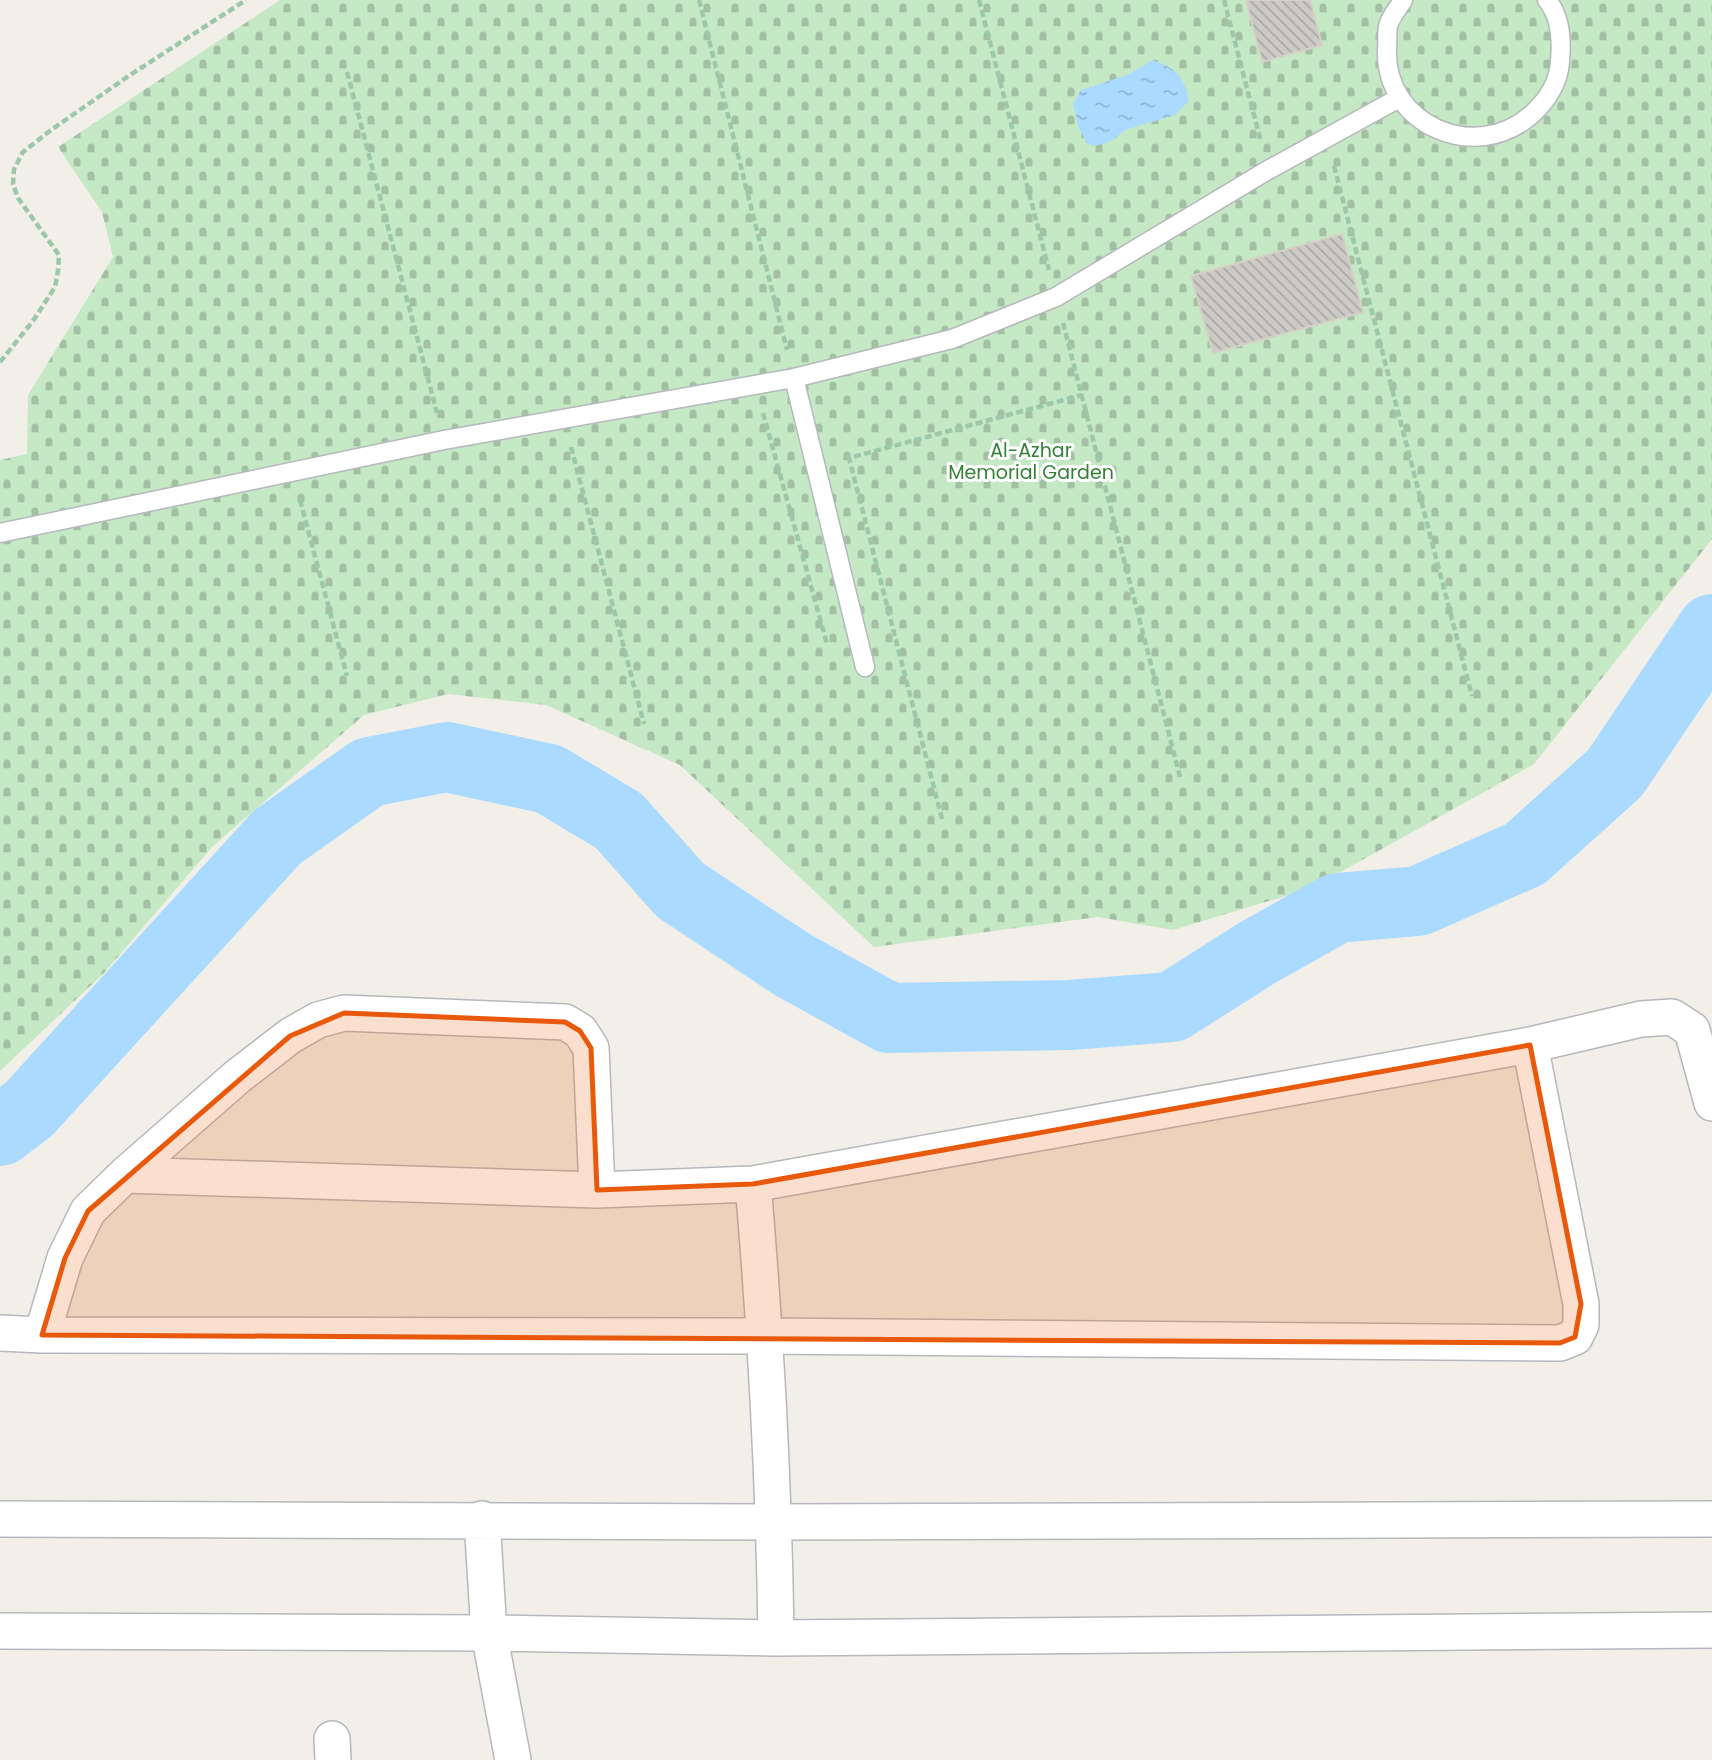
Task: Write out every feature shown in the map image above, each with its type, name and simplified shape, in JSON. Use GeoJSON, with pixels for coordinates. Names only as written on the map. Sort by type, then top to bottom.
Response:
{"type":"FeatureCollection","features":[{"type":"Feature","properties":{"kind":"street"},"geometry":{"type":"LineString","coordinates":[[42,1335],[65,1258],[88,1212],[125,1175],[237,1077],[290,1036],[318,1020],[344,1013],[565,1022],[580,1031],[591,1048],[597,1190]]}},
{"type":"Feature","properties":{"kind":"street"},"geometry":{"type":"LineString","coordinates":[[125,1175],[597,1190],[753,1184],[1530,1045],[1641,1019],[1672,1017],[1692,1030],[1712,1103]]}},
{"type":"Feature","properties":{"kind":"street"},"geometry":{"type":"LineString","coordinates":[[0,1333],[1560,1343],[1575,1337],[1581,1325],[1581,1304],[1530,1045]]}},
{"type":"Feature","properties":{"kind":"street"},"geometry":{"type":"LineString","coordinates":[[753,1184],[766,1336],[775,1522],[776,1638]]}},
{"type":"Feature","properties":{"kind":"street"},"geometry":{"type":"LineString","coordinates":[[0,1519],[775,1522],[1712,1519]]}},
{"type":"Feature","properties":{"kind":"street"},"geometry":{"type":"LineString","coordinates":[[481,1519],[489,1633],[513,1760]]}},
{"type":"Feature","properties":{"kind":"street"},"geometry":{"type":"LineString","coordinates":[[0,1631],[489,1633],[776,1638],[1712,1630]]}},
{"type":"Feature","properties":{"kind":"lane"},"geometry":{"type":"LineString","coordinates":[[1403,0],[1388,23],[1386,66],[1399,98],[1422,122],[1453,136],[1487,137],[1519,126],[1544,104],[1559,74],[1562,40],[1553,7],[1547,0]]}},
{"type":"Feature","properties":{"kind":"lane"},"geometry":{"type":"LineString","coordinates":[[0,533],[444,440],[794,378],[952,339],[1056,298],[1268,170],[1399,98]]}},
{"type":"Feature","properties":{"kind":"lane"},"geometry":{"type":"LineString","coordinates":[[794,378],[865,667]]}},
{"type":"Feature","properties":{"kind":"path"},"geometry":{"type":"LineString","coordinates":[[0,362],[33,321],[55,287],[58,271],[59,255],[18,198],[13,184],[13,169],[23,152],[130,75],[246,0]]}},
{"type":"Feature","properties":{"kind":"path"},"geometry":{"type":"LineString","coordinates":[[699,0],[794,378]]}},
{"type":"Feature","properties":{"kind":"path"},"geometry":{"type":"LineString","coordinates":[[979,0],[1180,777]]}},
{"type":"Feature","properties":{"kind":"path"},"geometry":{"type":"LineString","coordinates":[[1224,0],[1268,170]]}},
{"type":"Feature","properties":{"kind":"path"},"geometry":{"type":"LineString","coordinates":[[348,72],[444,440]]}},
{"type":"Feature","properties":{"kind":"path"},"geometry":{"type":"LineString","coordinates":[[1326,138],[1472,696]]}},
{"type":"Feature","properties":{"kind":"path"},"geometry":{"type":"LineString","coordinates":[[756,385],[829,652]]}},
{"type":"Feature","properties":{"kind":"path"},"geometry":{"type":"LineString","coordinates":[[942,819],[849,458],[1082,396]]}},
{"type":"Feature","properties":{"kind":"path"},"geometry":{"type":"LineString","coordinates":[[564,419],[644,724]]}},
{"type":"Feature","properties":{"kind":"path"},"geometry":{"type":"LineString","coordinates":[[292,472],[347,676]]}},
{"type":"Feature","properties":{"kind":"highlighted area"},"geometry":{"type":"Polygon","coordinates":[[[344,1013],[565,1022],[580,1031],[591,1048],[597,1190],[753,1184],[1530,1045],[1581,1304],[1575,1337],[1560,1343],[42,1335],[65,1258],[88,1211],[290,1036],[344,1013]]]}},
{"type":"Feature","properties":{"kind":"green space","name":"Al-Azhar Memorial Garden"},"geometry":{"type":"Polygon","coordinates":[[[280,0],[1712,0],[1712,539],[1534,764],[1312,888],[1173,930],[1098,917],[874,947],[680,765],[546,705],[448,694],[364,715],[212,847],[104,973],[0,1071],[0,460],[27,454],[28,395],[113,257],[102,212],[58,147],[280,0]]]}},
{"type":"Feature","properties":{"kind":"water"},"geometry":{"type":"Polygon","coordinates":[[[1153,60],[1174,70],[1182,79],[1189,101],[1175,115],[1125,130],[1111,141],[1095,146],[1087,143],[1079,129],[1073,104],[1081,90],[1127,75],[1153,60]]]}},
{"type":"Feature","properties":{"kind":"building"},"geometry":{"type":"Polygon","coordinates":[[[1246,0],[1310,0],[1322,45],[1262,62],[1246,0]]]}},
{"type":"Feature","properties":{"kind":"building"},"geometry":{"type":"Polygon","coordinates":[[[1342,234],[1363,312],[1213,353],[1191,276],[1342,234]]]}},
{"type":"Feature","properties":{"kind":"waterway"},"geometry":{"type":"LineString","coordinates":[[0,1131],[29,1109],[277,837],[369,772],[447,757],[549,779],[619,821],[680,890],[793,965],[889,1018],[1069,1015],[1172,1007],[1257,953],[1337,908],[1418,901],[1525,854],[1615,773],[1712,629]]}}]}
